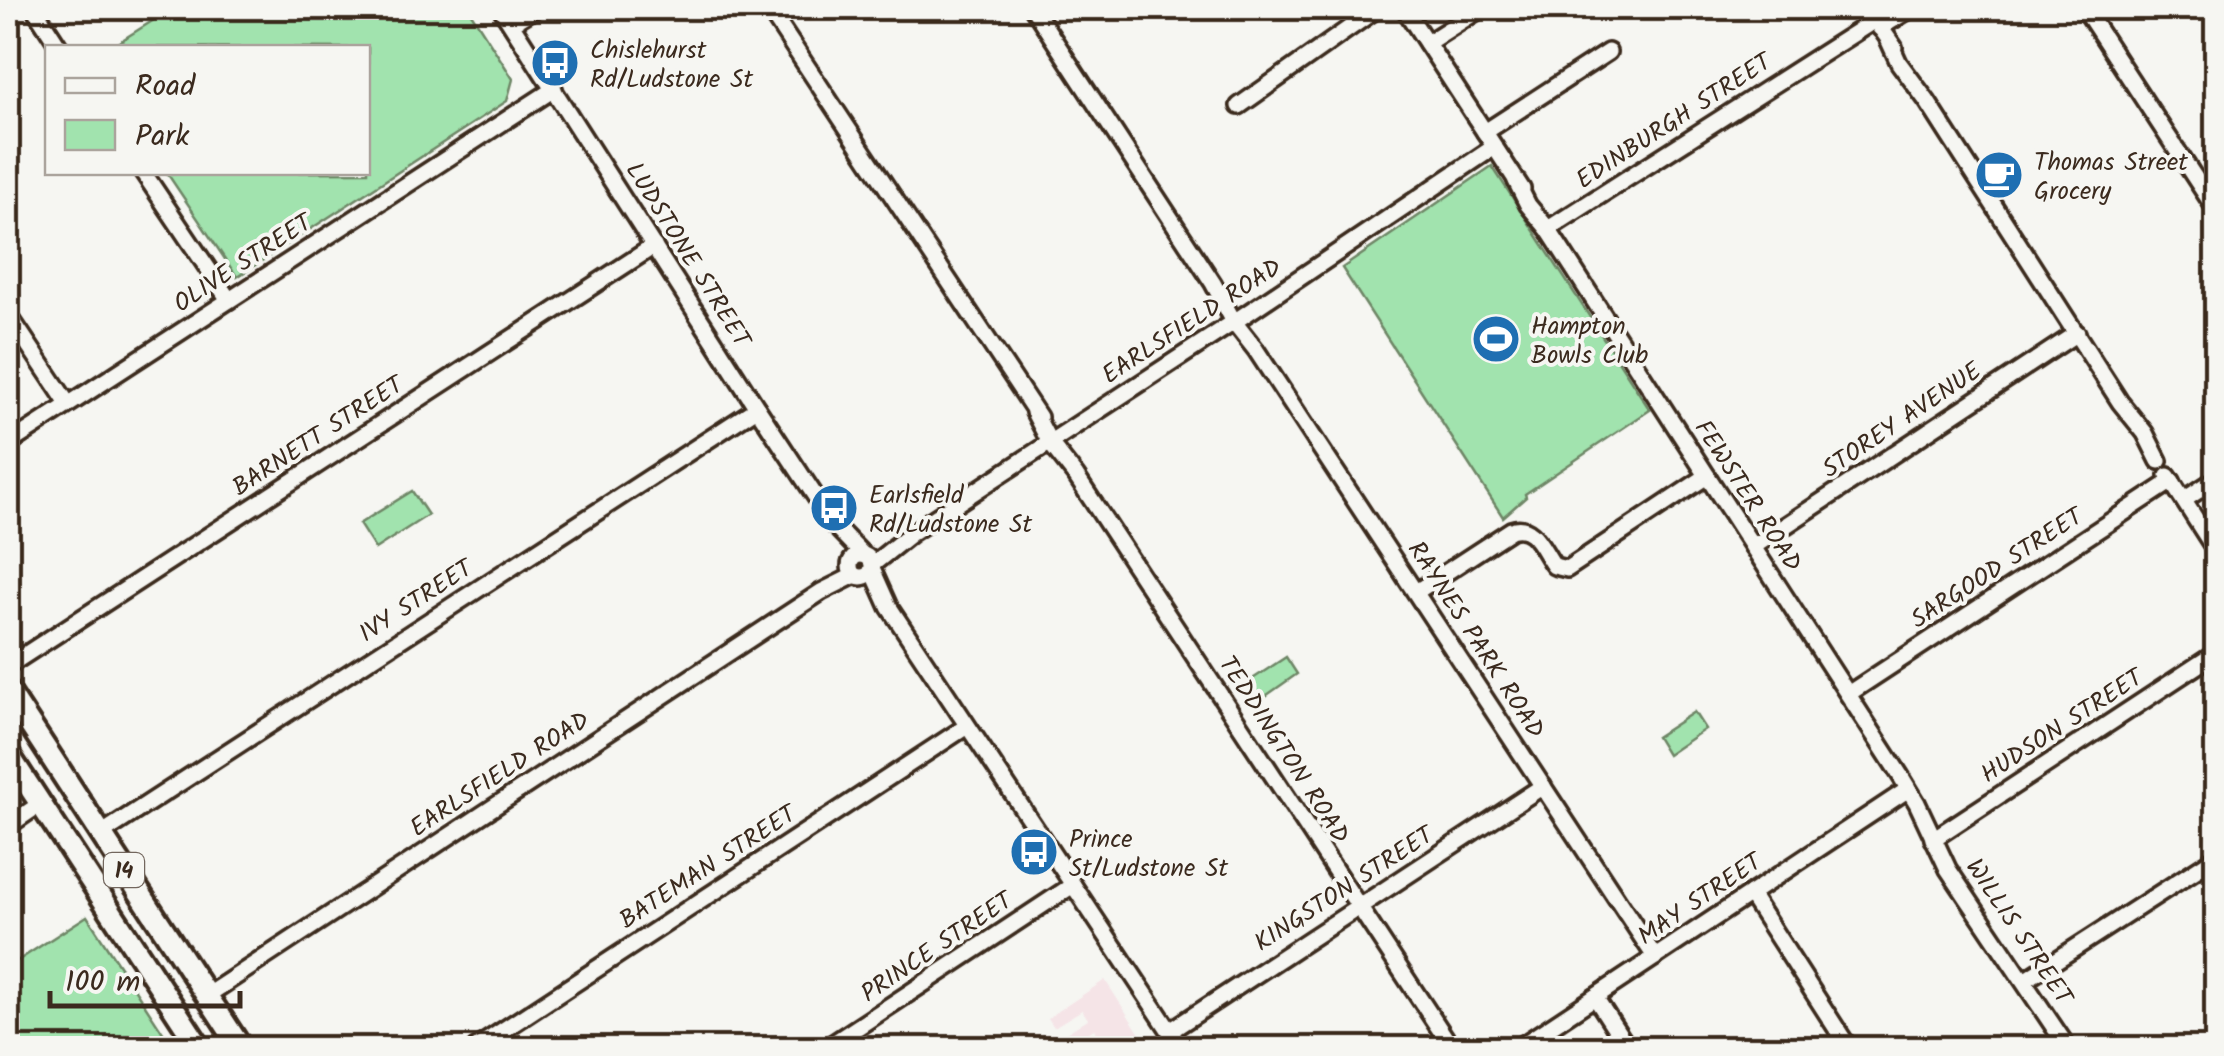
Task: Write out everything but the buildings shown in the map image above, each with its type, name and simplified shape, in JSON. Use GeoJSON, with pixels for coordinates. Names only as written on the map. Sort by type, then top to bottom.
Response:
{"type":"FeatureCollection","features":[{"type":"Feature","properties":{"kind":"main road","name":"14"},"geometry":{"type":"LineString","coordinates":[[8,691],[240,1048]]}},
{"type":"Feature","properties":{"kind":"main road","name":"14"},"geometry":{"type":"LineString","coordinates":[[8,754],[200,1048]]}},
{"type":"Feature","properties":{"kind":"main road"},"geometry":{"type":"LineString","coordinates":[[178,1015],[206,996]]}},
{"type":"Feature","properties":{"kind":"street"},"geometry":{"type":"LineString","coordinates":[[34,8],[58,45]]}},
{"type":"Feature","properties":{"kind":"street","name":"LUDSTONE STREET"},"geometry":{"type":"LineString","coordinates":[[502,8],[757,408],[1176,1043]]}},
{"type":"Feature","properties":{"kind":"street"},"geometry":{"type":"LineString","coordinates":[[512,23],[536,8]]}},
{"type":"Feature","properties":{"kind":"street","name":"TEDDINGTON ROAD"},"geometry":{"type":"LineString","coordinates":[[768,8],[1452,1048]]}},
{"type":"Feature","properties":{"kind":"street","name":"RAYNES PARK ROAD"},"geometry":{"type":"LineString","coordinates":[[1033,8],[1655,957]]}},
{"type":"Feature","properties":{"kind":"street"},"geometry":{"type":"LineString","coordinates":[[1239,106],[1378,8]]}},
{"type":"Feature","properties":{"kind":"street","name":"FEWSTER ROAD"},"geometry":{"type":"LineString","coordinates":[[1404,8],[1516,181],[1544,216],[1548,229],[1907,790]]}},
{"type":"Feature","properties":{"kind":"street"},"geometry":{"type":"LineString","coordinates":[[1427,43],[1482,8]]}},
{"type":"Feature","properties":{"kind":"street","name":"EDINBURGH STREET"},"geometry":{"type":"LineString","coordinates":[[1548,229],[1878,24],[1912,8]]}},
{"type":"Feature","properties":{"kind":"street"},"geometry":{"type":"LineString","coordinates":[[2084,8],[2216,210]]}},
{"type":"Feature","properties":{"kind":"street"},"geometry":{"type":"LineString","coordinates":[[1878,24],[1908,64],[1927,101],[2132,426],[2216,551]]}},
{"type":"Feature","properties":{"kind":"street"},"geometry":{"type":"LineString","coordinates":[[1485,132],[1608,52]]}},
{"type":"Feature","properties":{"kind":"street","name":"OLIVE STREET"},"geometry":{"type":"LineString","coordinates":[[8,444],[554,89]]}},
{"type":"Feature","properties":{"kind":"street","name":"EARLSFIELD ROAD"},"geometry":{"type":"LineString","coordinates":[[206,996],[1237,320],[1494,147]]}},
{"type":"Feature","properties":{"kind":"street"},"geometry":{"type":"LineString","coordinates":[[146,175],[228,300]]}},
{"type":"Feature","properties":{"kind":"street","name":"BARNETT STREET"},"geometry":{"type":"LineString","coordinates":[[8,666],[654,246]]}},
{"type":"Feature","properties":{"kind":"street"},"geometry":{"type":"LineString","coordinates":[[8,314],[68,404]]}},
{"type":"Feature","properties":{"kind":"street","name":"STOREY AVENUE"},"geometry":{"type":"LineString","coordinates":[[1754,547],[2076,333]]}},
{"type":"Feature","properties":{"kind":"street","name":"IVY STREET"},"geometry":{"type":"LineString","coordinates":[[101,834],[757,408]]}},
{"type":"Feature","properties":{"kind":"street"},"geometry":{"type":"LineString","coordinates":[[1416,592],[1520,526],[1533,534],[1554,566],[1573,567],[1707,476]]}},
{"type":"Feature","properties":{"kind":"street"},"geometry":{"type":"LineString","coordinates":[[2184,500],[2216,479]]}},
{"type":"Feature","properties":{"kind":"street","name":"SARGOOD STREET"},"geometry":{"type":"LineString","coordinates":[[1848,694],[2172,481]]}},
{"type":"Feature","properties":{"kind":"street","name":"HUDSON STREET"},"geometry":{"type":"LineString","coordinates":[[1933,839],[2216,653]]}},
{"type":"Feature","properties":{"kind":"street","name":"BATEMAN STREET"},"geometry":{"type":"LineString","coordinates":[[476,1048],[966,726]]}},
{"type":"Feature","properties":{"kind":"street","name":"KINGSTON STREET"},"geometry":{"type":"LineString","coordinates":[[1176,1043],[1359,907],[1543,786]]}},
{"type":"Feature","properties":{"kind":"street","name":"WILLIS STREET"},"geometry":{"type":"LineString","coordinates":[[1907,790],[1917,802],[1956,883],[2068,1048]]}},
{"type":"Feature","properties":{"kind":"street","name":"MAY STREET"},"geometry":{"type":"LineString","coordinates":[[1518,1048],[1907,790]]}},
{"type":"Feature","properties":{"kind":"street"},"geometry":{"type":"LineString","coordinates":[[8,826],[40,804]]}},
{"type":"Feature","properties":{"kind":"street"},"geometry":{"type":"LineString","coordinates":[[2024,981],[2216,857]]}},
{"type":"Feature","properties":{"kind":"street","name":"PRINCE STREET"},"geometry":{"type":"LineString","coordinates":[[826,1048],[1073,886]]}},
{"type":"Feature","properties":{"kind":"street"},"geometry":{"type":"LineString","coordinates":[[1750,894],[1849,1048]]}},
{"type":"Feature","properties":{"kind":"street"},"geometry":{"type":"LineString","coordinates":[[1595,997],[1628,1048]]}},
{"type":"Feature","properties":{"kind":"shaded area"},"geometry":{"type":"Polygon","coordinates":[[[1105,980],[1149,1048],[1108,1048],[1094,1029],[1067,1047],[1060,1037],[1088,1019],[1082,1010],[1054,1027],[1048,1018],[1105,980]]]}},
{"type":"Feature","properties":{"kind":"green space"},"geometry":{"type":"Polygon","coordinates":[[[173,8],[468,8],[513,79],[507,101],[237,277],[168,175],[370,175],[370,45],[114,45],[173,8]]]}},
{"type":"Feature","properties":{"kind":"green space","name":"Hampton Bowls Club"},"geometry":{"type":"Polygon","coordinates":[[[1492,166],[1650,410],[1525,494],[1503,517],[1342,268],[1492,166]]]}},
{"type":"Feature","properties":{"kind":"green space"},"geometry":{"type":"Polygon","coordinates":[[[412,491],[428,515],[375,549],[359,524],[412,491]]]}},
{"type":"Feature","properties":{"kind":"green space"},"geometry":{"type":"Polygon","coordinates":[[[1286,657],[1297,674],[1260,700],[1248,682],[1286,657]]]}},
{"type":"Feature","properties":{"kind":"green space"},"geometry":{"type":"Polygon","coordinates":[[[1694,712],[1705,729],[1667,755],[1656,737],[1694,712]]]}},
{"type":"Feature","properties":{"kind":"green space"},"geometry":{"type":"Polygon","coordinates":[[[87,916],[173,1048],[8,1048],[8,967],[87,916]]]}},
{"type":"Feature","properties":{"kind":"place","name":"Chislehurst Rd/Ludstone St"},"geometry":{"type":"Point","coordinates":[555,63]}},
{"type":"Feature","properties":{"kind":"place","name":"Thomas Street Grocery"},"geometry":{"type":"Point","coordinates":[1999,175]}},
{"type":"Feature","properties":{"kind":"place","name":"Hampton Bowls Club"},"geometry":{"type":"Point","coordinates":[1496,339]}},
{"type":"Feature","properties":{"kind":"place","name":"Earlsfield Rd/Ludstone St"},"geometry":{"type":"Point","coordinates":[834,508]}},
{"type":"Feature","properties":{"kind":"place","name":"Prince St/Ludstone St"},"geometry":{"type":"Point","coordinates":[1034,852]}}]}
